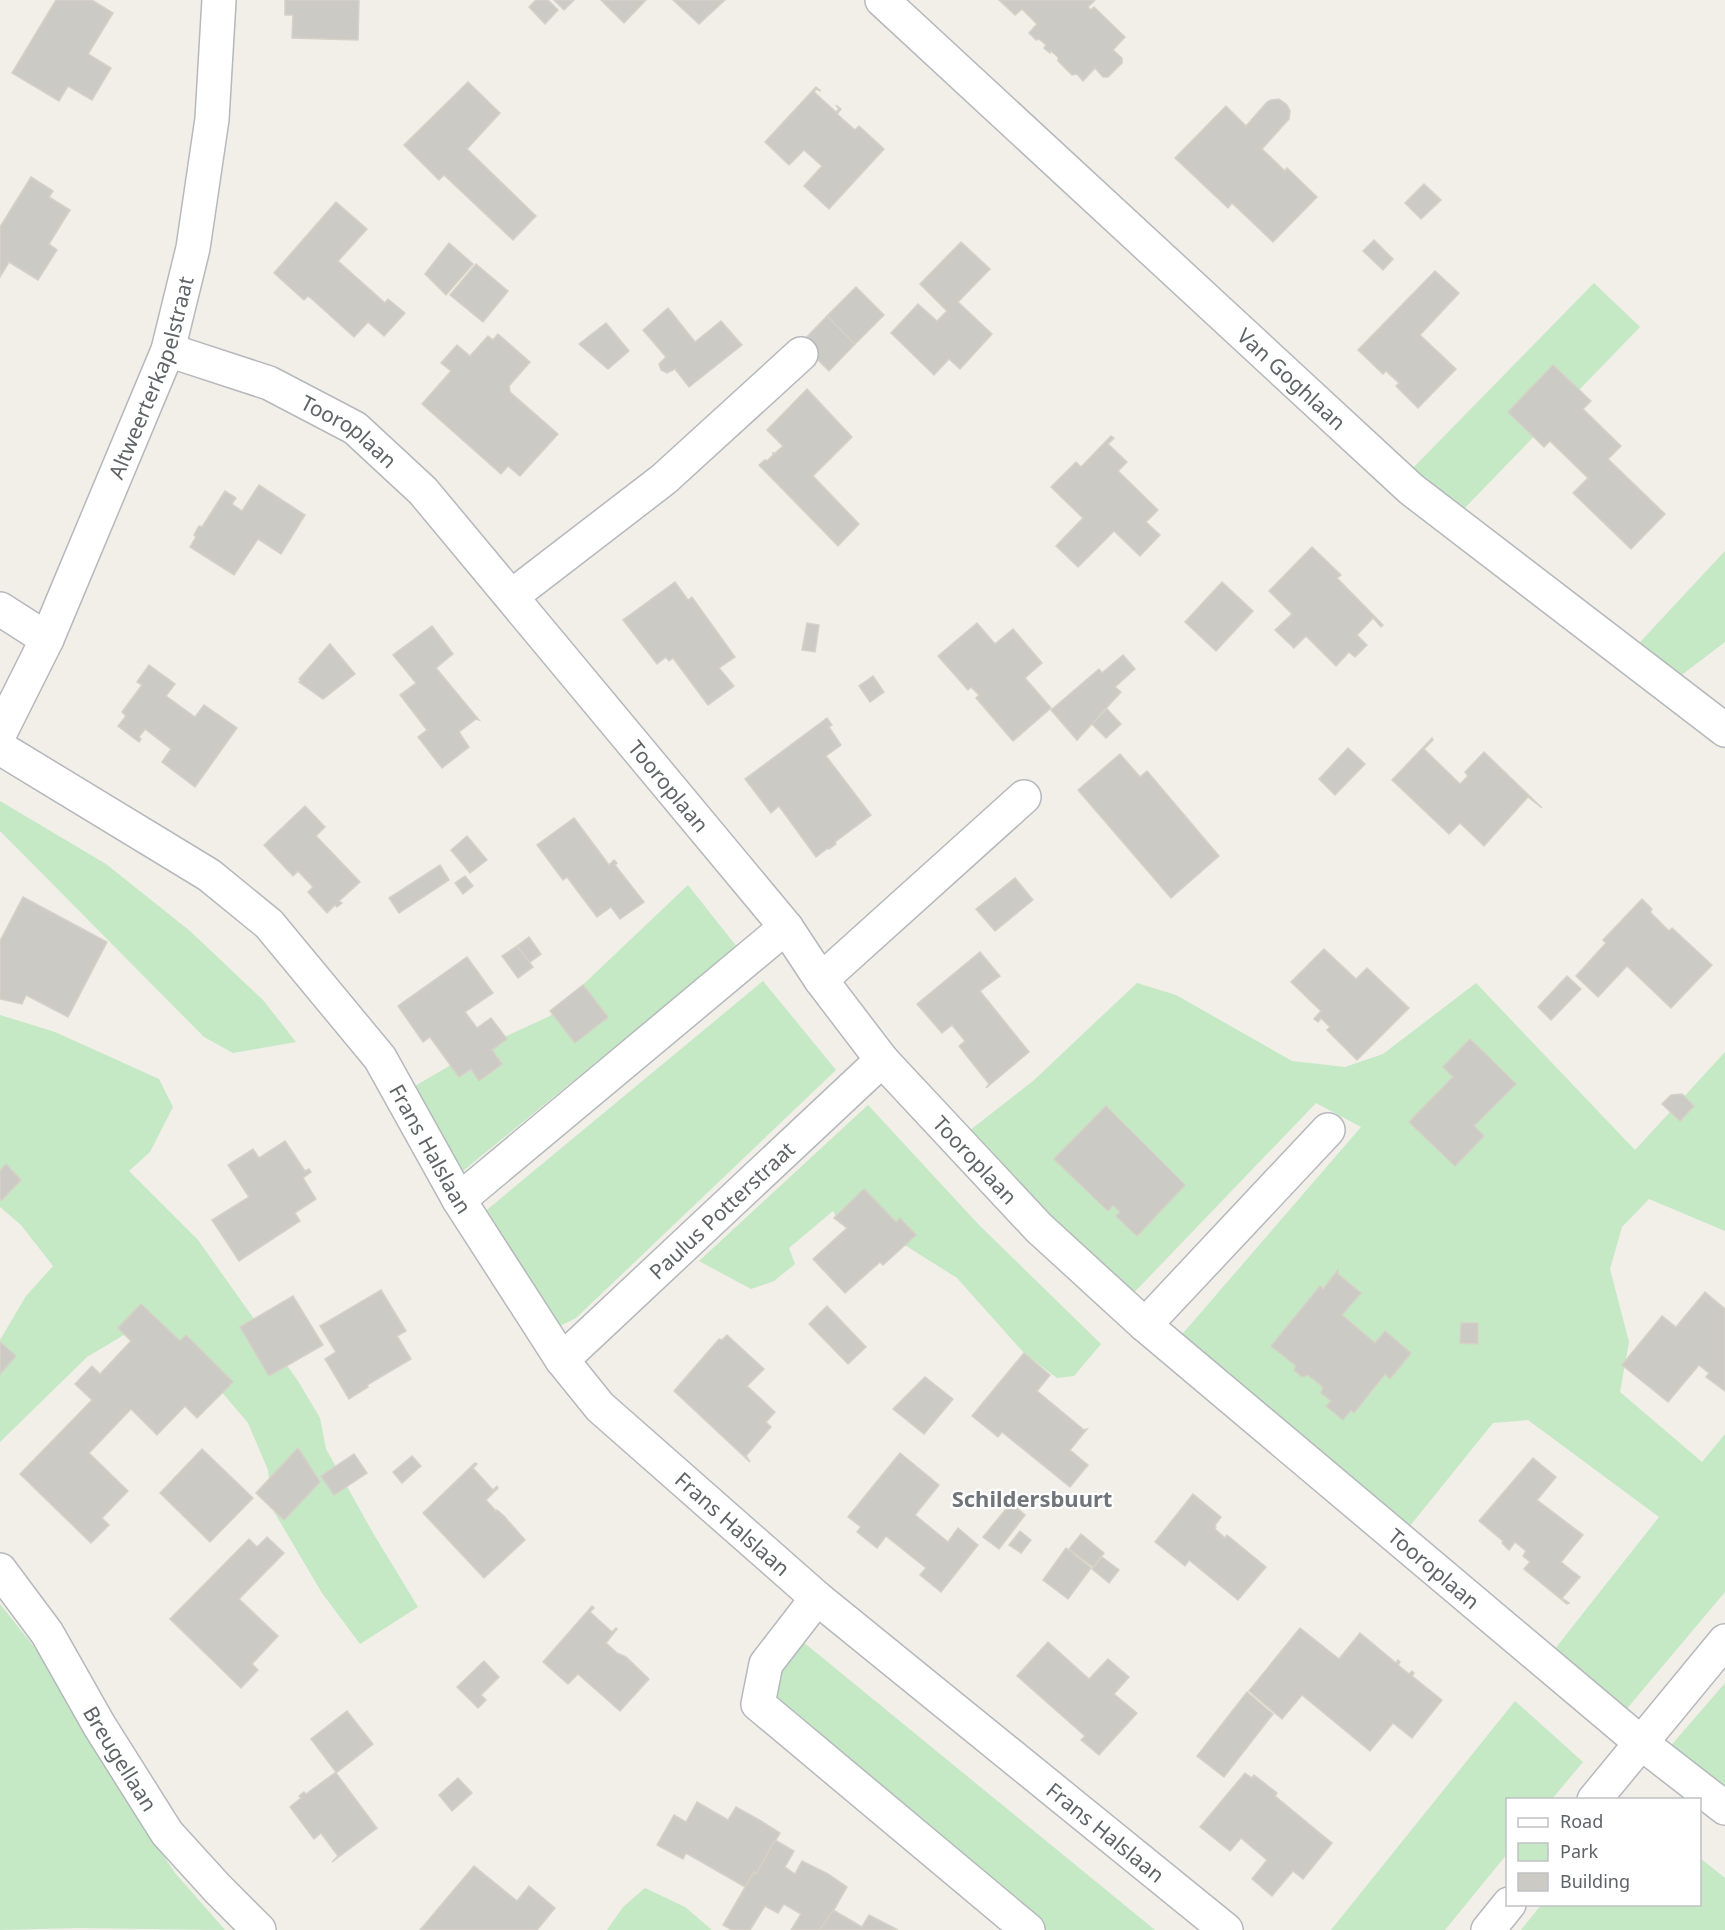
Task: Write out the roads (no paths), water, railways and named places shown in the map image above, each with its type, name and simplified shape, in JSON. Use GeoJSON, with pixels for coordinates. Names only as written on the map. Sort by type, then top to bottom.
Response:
{"type":"FeatureCollection","features":[{"type":"Feature","properties":{"kind":"street","name":"Altweerterkapelstraat"},"geometry":{"type":"LineString","coordinates":[[0,733],[47,639],[168,350],[195,237],[212,119],[219,0]]}},
{"type":"Feature","properties":{"kind":"street","name":"Van Goghlaan"},"geometry":{"type":"LineString","coordinates":[[882,0],[1411,489],[1725,730]]}},
{"type":"Feature","properties":{"kind":"street","name":"Tooroplaan"},"geometry":{"type":"LineString","coordinates":[[168,350],[269,383],[355,428],[423,491],[786,927],[820,980],[882,1059],[1039,1228],[1145,1325],[1640,1742],[1725,1808]]}},
{"type":"Feature","properties":{"kind":"street"},"geometry":{"type":"LineString","coordinates":[[512,596],[664,479],[801,354]]}},
{"type":"Feature","properties":{"kind":"street"},"geometry":{"type":"LineString","coordinates":[[0,609],[47,639]]}},
{"type":"Feature","properties":{"kind":"street","name":"Frans Halslaan"},"geometry":{"type":"LineString","coordinates":[[0,748],[209,875],[269,924],[380,1058],[459,1200],[562,1360],[600,1407],[818,1598],[1226,1930]]}},
{"type":"Feature","properties":{"kind":"street"},"geometry":{"type":"LineString","coordinates":[[820,980],[1024,797]]}},
{"type":"Feature","properties":{"kind":"street"},"geometry":{"type":"LineString","coordinates":[[459,1200],[786,927]]}},
{"type":"Feature","properties":{"kind":"street","name":"Paulus Potterstraat"},"geometry":{"type":"LineString","coordinates":[[562,1360],[882,1059]]}},
{"type":"Feature","properties":{"kind":"street"},"geometry":{"type":"LineString","coordinates":[[1145,1325],[1328,1130]]}},
{"type":"Feature","properties":{"kind":"street","name":"Breugellaan"},"geometry":{"type":"LineString","coordinates":[[0,1570],[47,1633],[99,1725],[167,1833],[259,1930]]}},
{"type":"Feature","properties":{"kind":"street"},"geometry":{"type":"LineString","coordinates":[[818,1598],[766,1664],[758,1704],[1028,1930]]}},
{"type":"Feature","properties":{"kind":"street"},"geometry":{"type":"LineString","coordinates":[[1596,1798],[1725,1641]]}},
{"type":"Feature","properties":{"kind":"street"},"geometry":{"type":"LineString","coordinates":[[1488,1930],[1508,1906]]}},
{"type":"Feature","properties":{"kind":"district","name":"Schildersbuurt"},"geometry":{"type":"Point","coordinates":[1032,1498]}}]}
